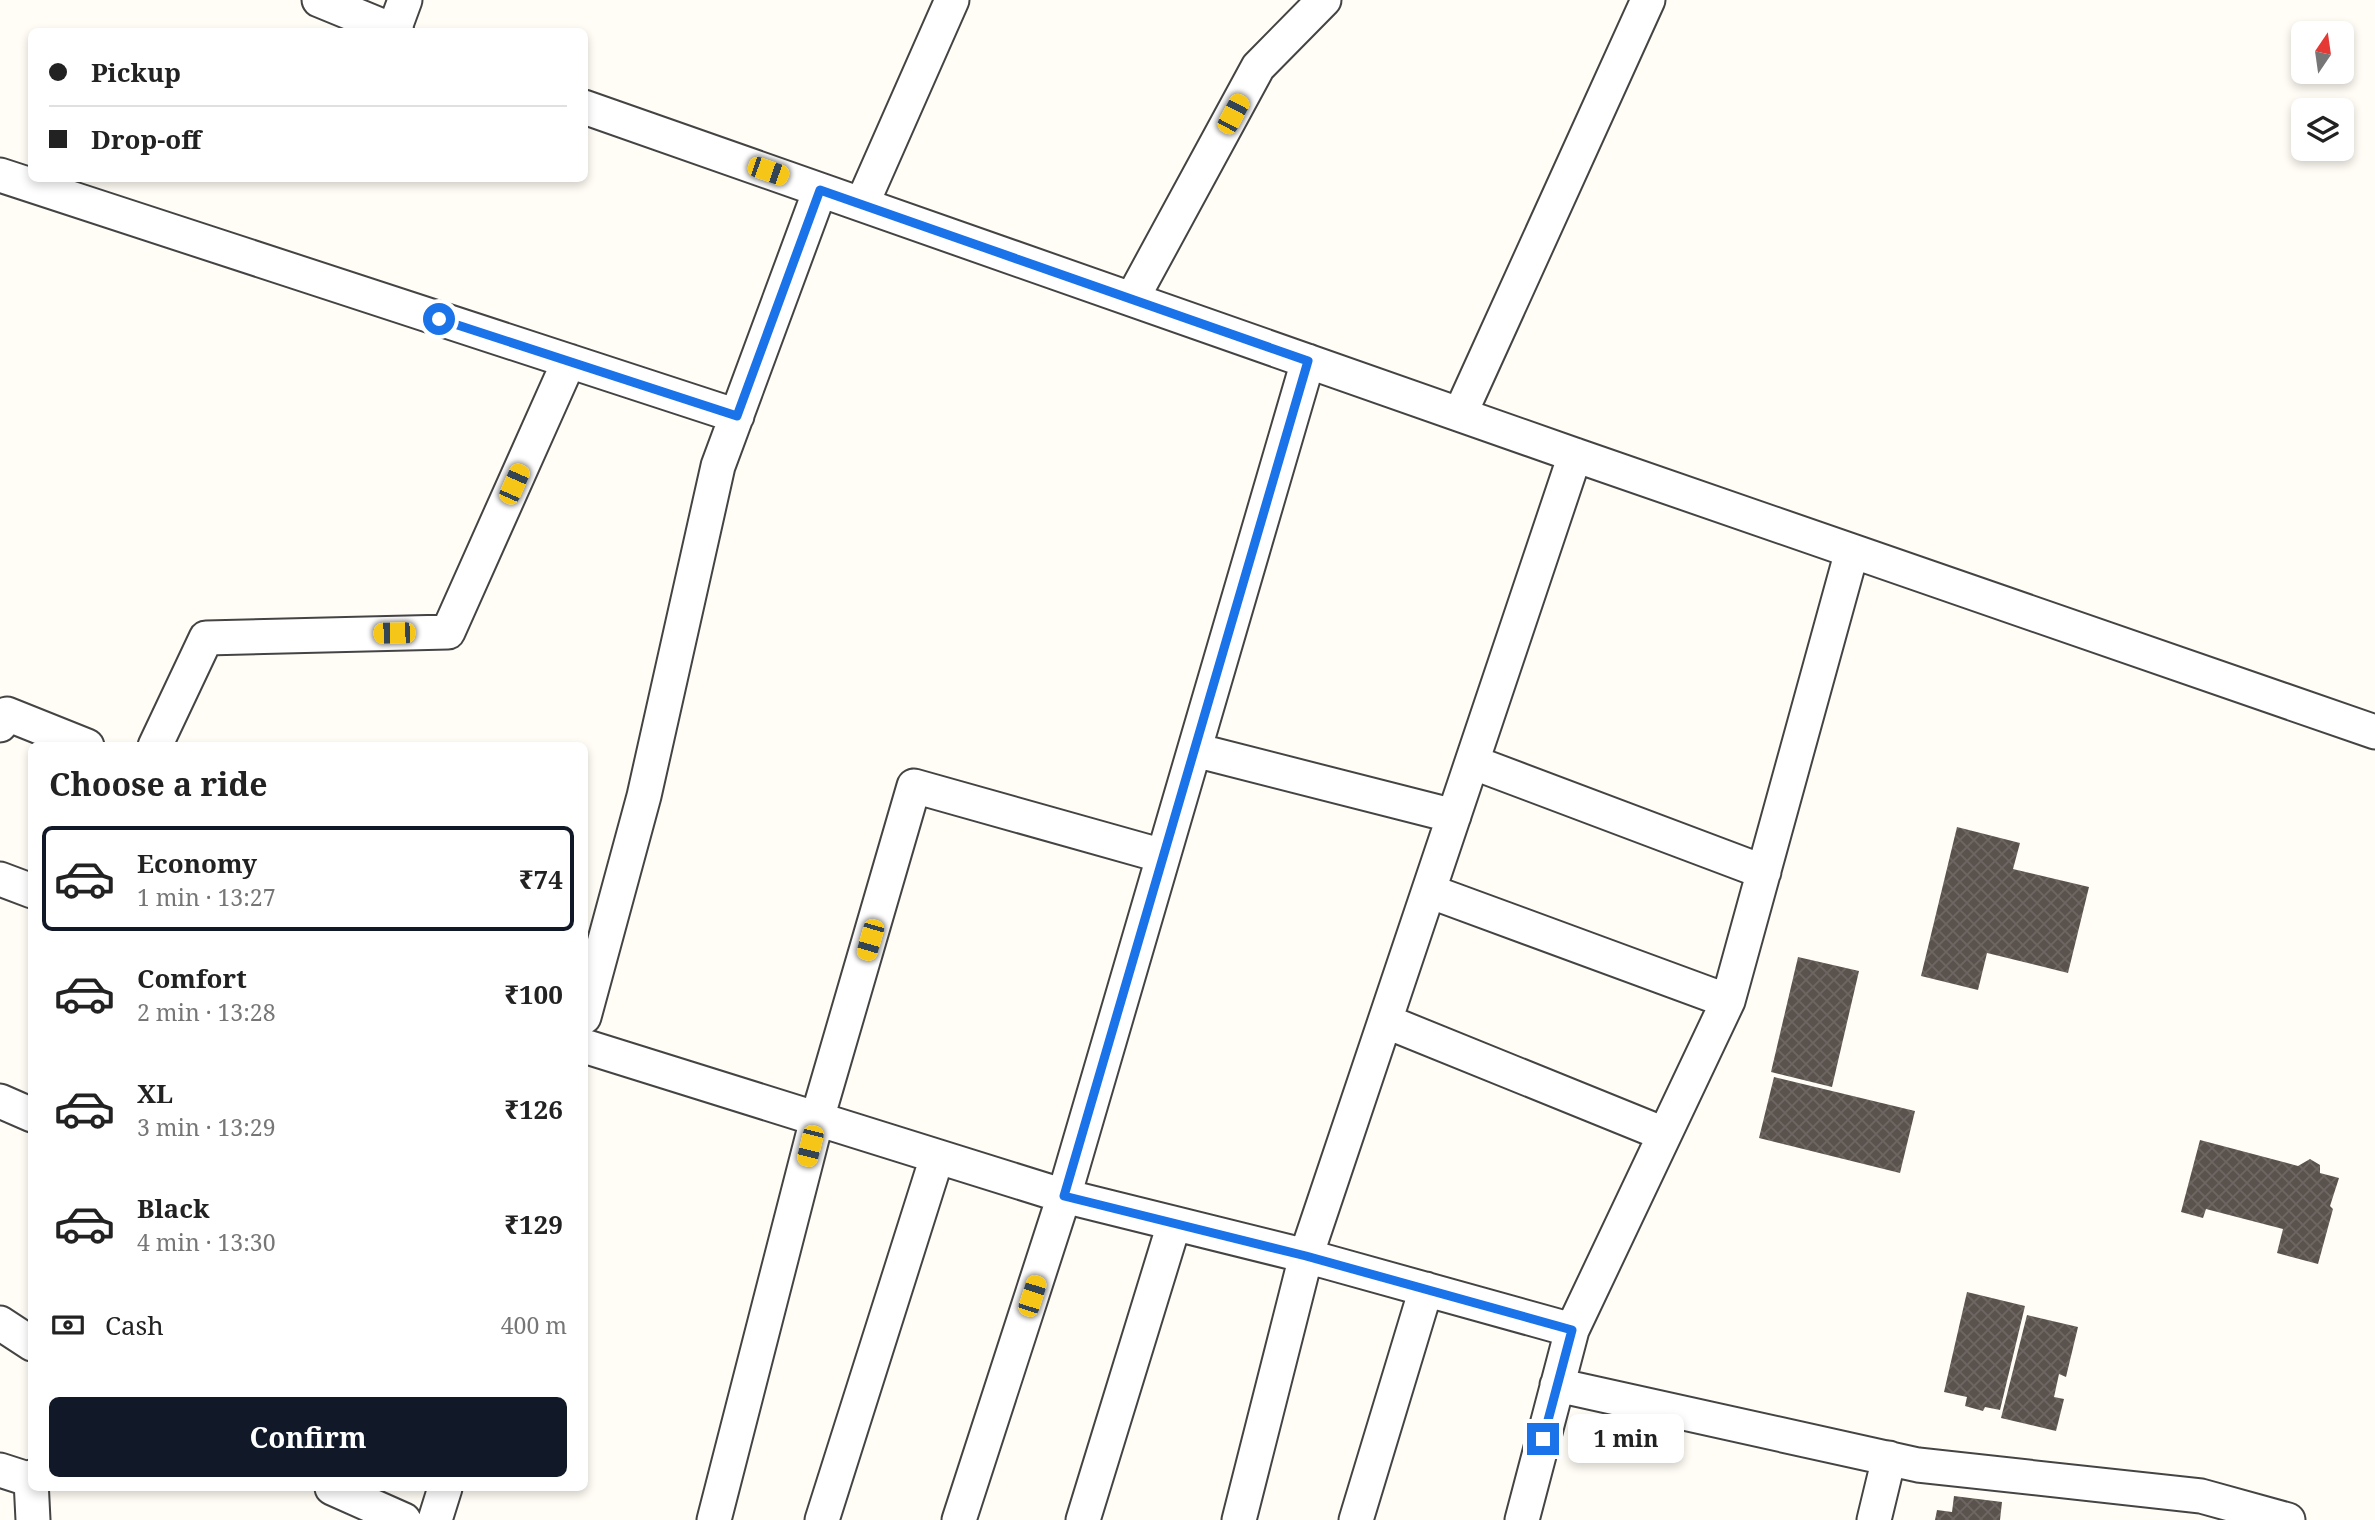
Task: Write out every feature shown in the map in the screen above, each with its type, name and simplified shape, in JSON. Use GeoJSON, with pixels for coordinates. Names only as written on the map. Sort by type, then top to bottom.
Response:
{"type":"FeatureCollection","features":[{"type":"Feature","properties":{"kind":"street"},"geometry":{"type":"LineString","coordinates":[[319,0],[399,21]]}},
{"type":"Feature","properties":{"kind":"street"},"geometry":{"type":"LineString","coordinates":[[862,204],[952,0]]}},
{"type":"Feature","properties":{"kind":"street"},"geometry":{"type":"LineString","coordinates":[[1132,299],[1258,67],[1324,0]]}},
{"type":"Feature","properties":{"kind":"street"},"geometry":{"type":"LineString","coordinates":[[1460,414],[1648,0]]}},
{"type":"Feature","properties":{"kind":"street"},"geometry":{"type":"LineString","coordinates":[[588,108],[2375,732]]}},
{"type":"Feature","properties":{"kind":"street"},"geometry":{"type":"LineString","coordinates":[[0,175],[737,416]]}},
{"type":"Feature","properties":{"kind":"street"},"geometry":{"type":"LineString","coordinates":[[588,1002],[644,796],[718,466],[820,190]]}},
{"type":"Feature","properties":{"kind":"street"},"geometry":{"type":"LineString","coordinates":[[157,742],[206,638],[448,632],[569,361]]}},
{"type":"Feature","properties":{"kind":"street"},"geometry":{"type":"LineString","coordinates":[[959,1520],[1064,1196],[1308,361]]}},
{"type":"Feature","properties":{"kind":"street"},"geometry":{"type":"LineString","coordinates":[[1239,1520],[1306,1256],[1576,455]]}},
{"type":"Feature","properties":{"kind":"street"},"geometry":{"type":"LineString","coordinates":[[1522,1520],[1572,1330],[1728,1001],[1852,551]]}},
{"type":"Feature","properties":{"kind":"street"},"geometry":{"type":"LineString","coordinates":[[0,726],[7,714],[77,742]]}},
{"type":"Feature","properties":{"kind":"street"},"geometry":{"type":"LineString","coordinates":[[1195,750],[1454,816]]}},
{"type":"Feature","properties":{"kind":"street"},"geometry":{"type":"LineString","coordinates":[[1472,762],[1763,872]]}},
{"type":"Feature","properties":{"kind":"street"},"geometry":{"type":"LineString","coordinates":[[714,1520],[817,1119],[914,786],[1163,856]]}},
{"type":"Feature","properties":{"kind":"street"},"geometry":{"type":"LineString","coordinates":[[0,879],[28,890]]}},
{"type":"Feature","properties":{"kind":"street"},"geometry":{"type":"LineString","coordinates":[[1429,891],[1728,1001]]}},
{"type":"Feature","properties":{"kind":"street"},"geometry":{"type":"LineString","coordinates":[[1385,1021],[1664,1134]]}},
{"type":"Feature","properties":{"kind":"street"},"geometry":{"type":"LineString","coordinates":[[588,1047],[1064,1196],[1306,1256],[1572,1330]]}},
{"type":"Feature","properties":{"kind":"street"},"geometry":{"type":"LineString","coordinates":[[0,1101],[28,1113]]}},
{"type":"Feature","properties":{"kind":"street"},"geometry":{"type":"LineString","coordinates":[[822,1520],[937,1157]]}},
{"type":"Feature","properties":{"kind":"street"},"geometry":{"type":"LineString","coordinates":[[1083,1520],[1174,1224]]}},
{"type":"Feature","properties":{"kind":"street"},"geometry":{"type":"LineString","coordinates":[[1356,1520],[1426,1289]]}},
{"type":"Feature","properties":{"kind":"street"},"geometry":{"type":"LineString","coordinates":[[0,1324],[28,1342]]}},
{"type":"Feature","properties":{"kind":"street"},"geometry":{"type":"LineString","coordinates":[[1558,1385],[1918,1465],[2201,1496],[2288,1520]]}},
{"type":"Feature","properties":{"kind":"street"},"geometry":{"type":"LineString","coordinates":[[1874,1520],[1889,1458]]}},
{"type":"Feature","properties":{"kind":"street"},"geometry":{"type":"LineString","coordinates":[[0,1470],[28,1478]]}},
{"type":"Feature","properties":{"kind":"street"},"geometry":{"type":"LineString","coordinates":[[32,1491],[33,1520]]}},
{"type":"Feature","properties":{"kind":"street"},"geometry":{"type":"LineString","coordinates":[[339,1491],[404,1520]]}},
{"type":"Feature","properties":{"kind":"street"},"geometry":{"type":"LineString","coordinates":[[435,1520],[444,1491]]}},
{"type":"Feature","properties":{"kind":"building"},"geometry":{"type":"Polygon","coordinates":[[[1957,827],[2020,843],[2013,869],[2089,887],[2068,973],[1987,953],[1978,990],[1921,976],[1957,827]]]}},
{"type":"Feature","properties":{"kind":"building"},"geometry":{"type":"Polygon","coordinates":[[[1798,957],[1859,971],[1832,1087],[1771,1072],[1798,957]]]}},
{"type":"Feature","properties":{"kind":"building"},"geometry":{"type":"Polygon","coordinates":[[[1774,1077],[1915,1111],[1900,1173],[1759,1138],[1774,1077]]]}},
{"type":"Feature","properties":{"kind":"building"},"geometry":{"type":"Polygon","coordinates":[[[2200,1140],[2298,1166],[2310,1159],[2320,1165],[2320,1173],[2339,1178],[2330,1206],[2333,1209],[2318,1264],[2277,1253],[2283,1229],[2206,1209],[2203,1218],[2181,1212],[2200,1140]]]}},
{"type":"Feature","properties":{"kind":"building"},"geometry":{"type":"Polygon","coordinates":[[[1967,1292],[2025,1306],[2000,1410],[1985,1407],[1983,1411],[1965,1406],[1967,1397],[1944,1392],[1967,1292]]]}},
{"type":"Feature","properties":{"kind":"building"},"geometry":{"type":"Polygon","coordinates":[[[2027,1315],[2078,1327],[2066,1377],[2059,1374],[2054,1397],[2064,1399],[2056,1431],[2001,1418],[2027,1315]]]}},
{"type":"Feature","properties":{"kind":"building"},"geometry":{"type":"Polygon","coordinates":[[[1954,1496],[2002,1502],[2000,1520],[1935,1520],[1937,1510],[1952,1512],[1954,1496]]]}},
{"type":"Feature","properties":{"kind":"route"},"geometry":{"type":"LineString","coordinates":[[439,319],[737,416],[820,190],[1308,361],[1064,1196],[1306,1256],[1572,1330],[1543,1439]]}}]}
